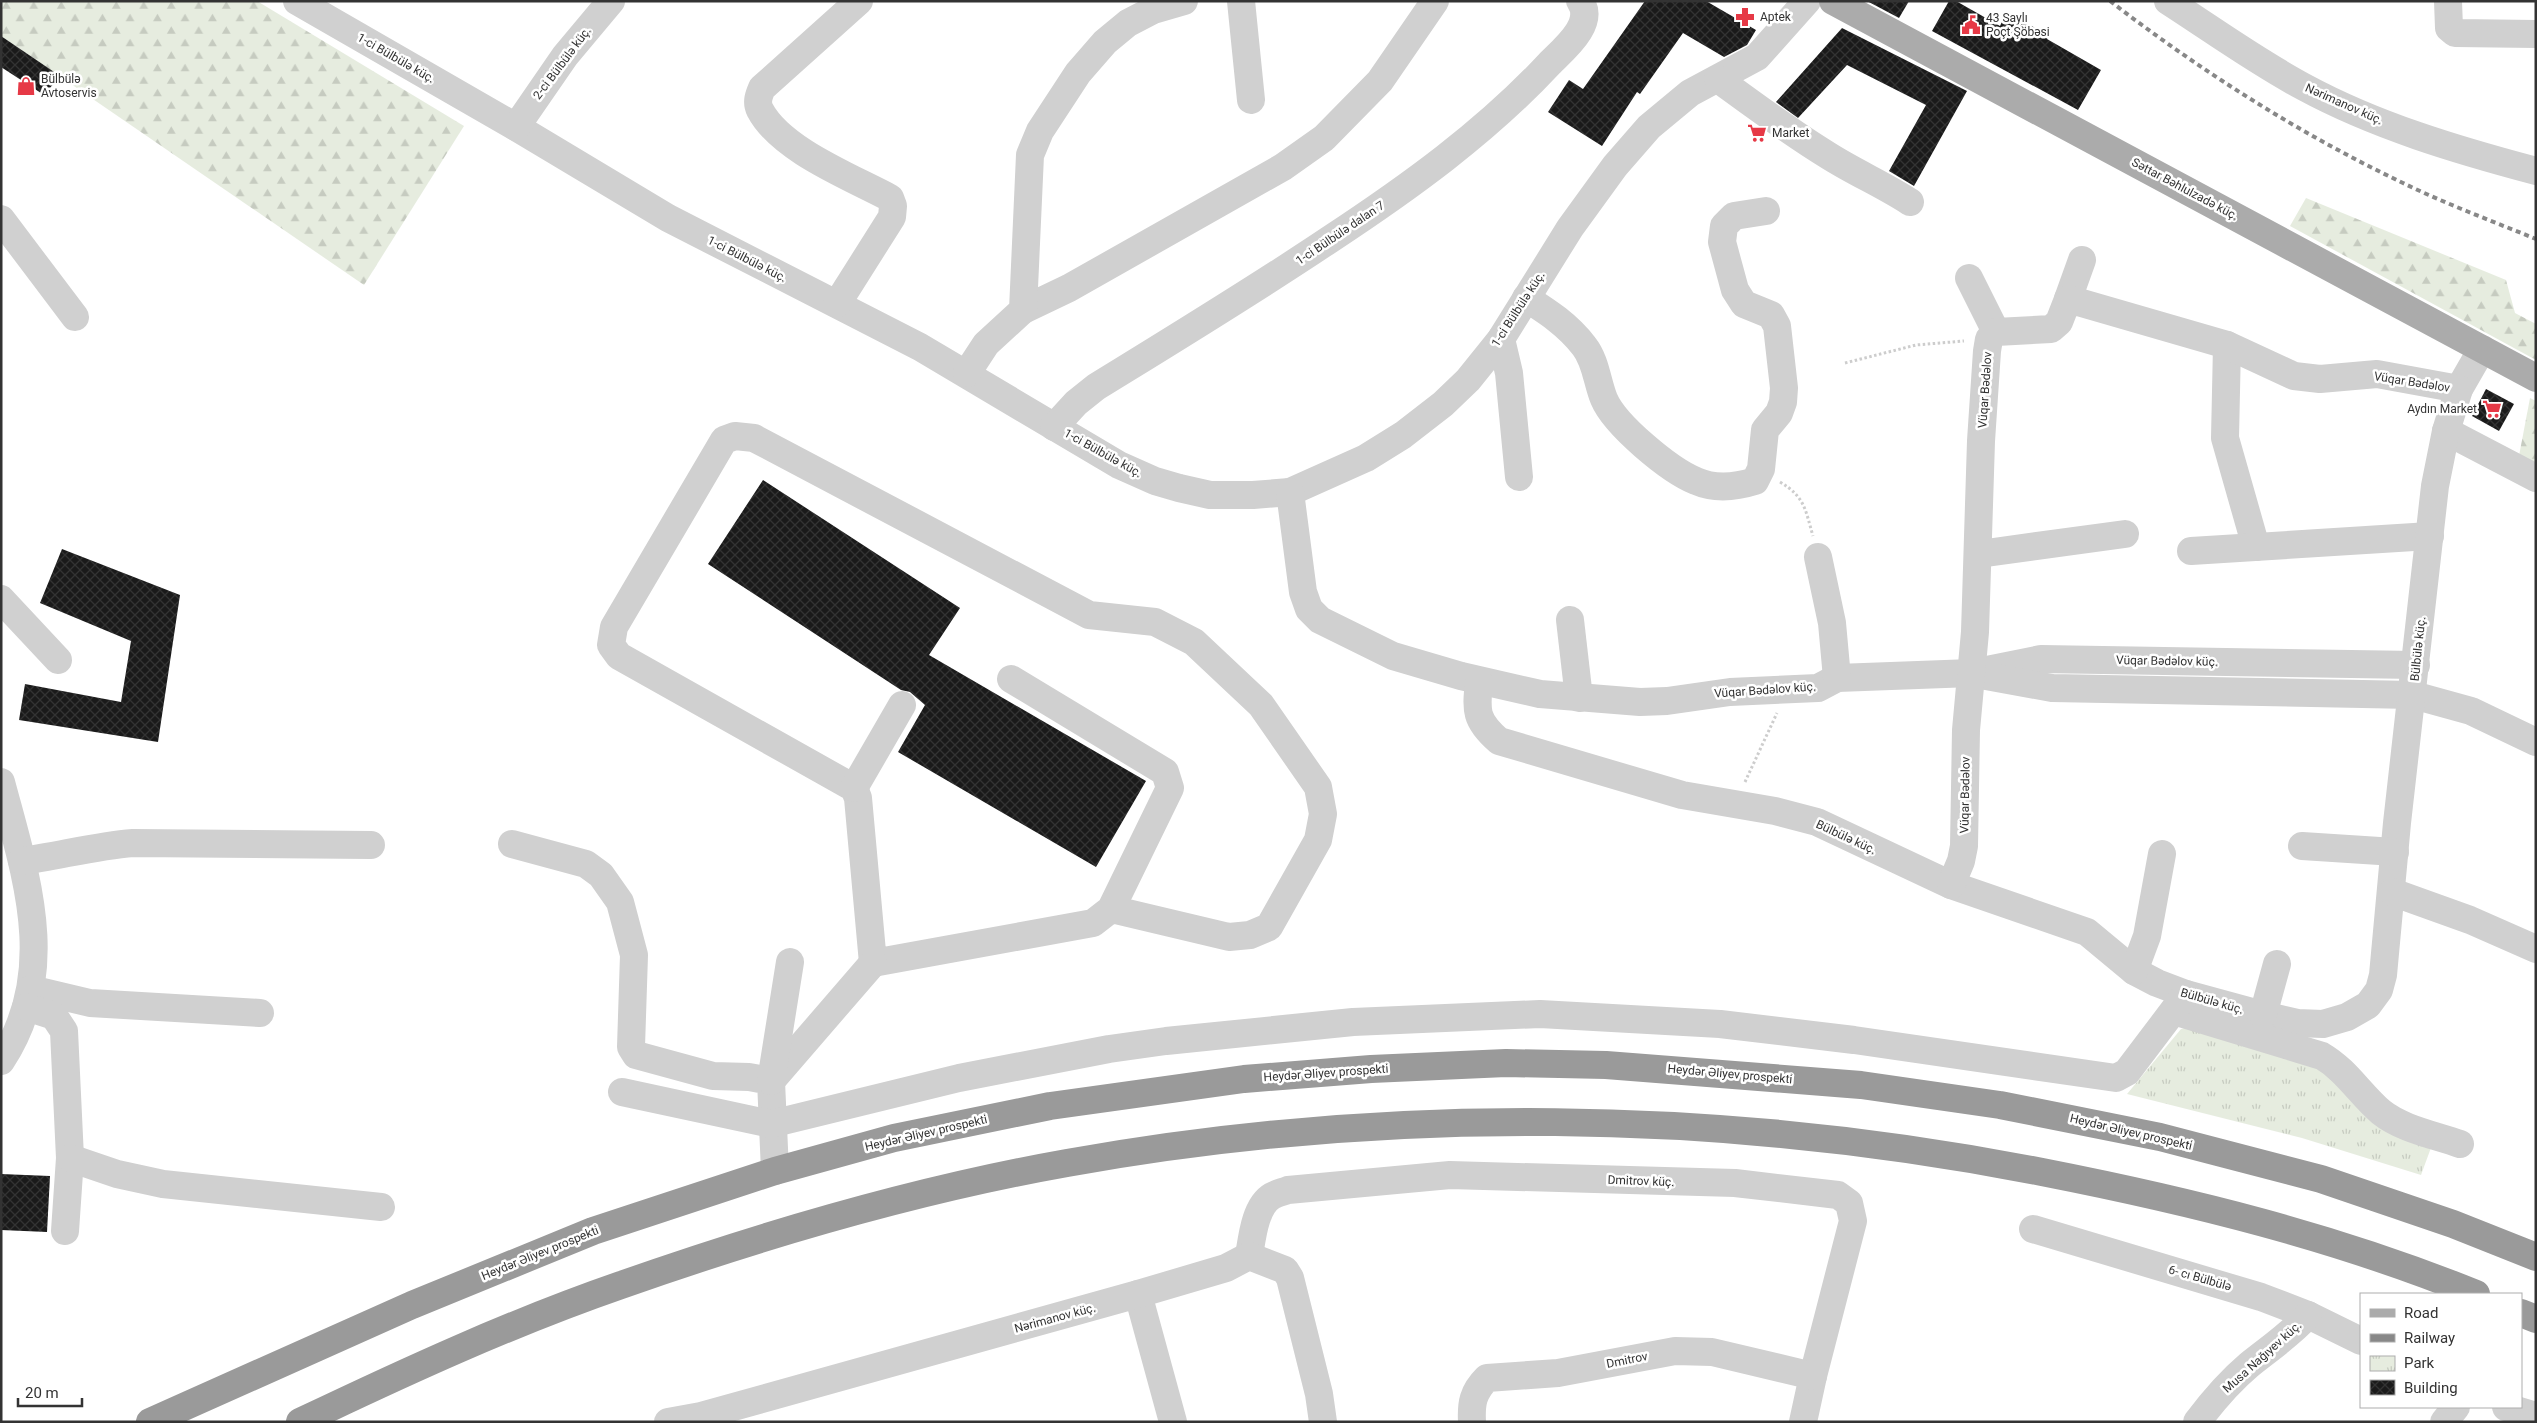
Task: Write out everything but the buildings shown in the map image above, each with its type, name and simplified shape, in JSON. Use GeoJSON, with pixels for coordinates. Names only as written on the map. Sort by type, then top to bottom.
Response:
{"type":"FeatureCollection","features":[{"type":"Feature","properties":{"kind":"highway","name":"Heydər Əliyev prospekti"},"geometry":{"type":"LineString","coordinates":[[150,1422],[412,1305],[593,1231],[774,1171],[894,1138],[1050,1106],[1244,1079],[1371,1069],[1506,1063],[1606,1065],[1861,1085],[2000,1105],[2160,1137],[2321,1179],[2453,1224],[2536,1257]]}},
{"type":"Feature","properties":{"kind":"highway"},"geometry":{"type":"LineString","coordinates":[[300,1422],[431,1360],[607,1290],[784,1231],[910,1197],[1066,1163],[1248,1137],[1370,1126],[1600,1122],[1703,1126],[1866,1143],[1987,1161],[2149,1193],[2310,1234],[2474,1293]]}},
{"type":"Feature","properties":{"kind":"highway"},"geometry":{"type":"LineString","coordinates":[[2522,1313],[2536,1319]]}},
{"type":"Feature","properties":{"kind":"main road","name":"Səttar Bəhlulzadə küç."},"geometry":{"type":"LineString","coordinates":[[1833,1],[2536,378]]}},
{"type":"Feature","properties":{"kind":"street","name":"1-ci Bülbülə küç."},"geometry":{"type":"LineString","coordinates":[[297,1],[516,126],[668,218],[967,373],[1119,465],[1155,481],[1210,495],[1253,495],[1290,492],[1366,458],[1403,435],[1443,404],[1462,386],[1501,339],[1576,220],[1615,166],[1649,127],[1690,93],[1757,57],[1807,1]]}},
{"type":"Feature","properties":{"kind":"street","name":"2-ci Bülbülə küç."},"geometry":{"type":"LineString","coordinates":[[516,126],[565,56],[611,1]]}},
{"type":"Feature","properties":{"kind":"street"},"geometry":{"type":"LineString","coordinates":[[837,304],[892,217],[894,206],[890,198],[796,147],[779,132],[759,109],[758,98],[762,88],[860,1]]}},
{"type":"Feature","properties":{"kind":"street"},"geometry":{"type":"LineString","coordinates":[[1023,310],[1030,155],[1040,131],[1078,73],[1105,42],[1128,23],[1153,10],[1184,1]]}},
{"type":"Feature","properties":{"kind":"street"},"geometry":{"type":"LineString","coordinates":[[1241,1],[1251,100]]}},
{"type":"Feature","properties":{"kind":"street"},"geometry":{"type":"LineString","coordinates":[[967,373],[986,344],[1023,310],[1069,288],[1284,167],[1324,138],[1380,81],[1435,1]]}},
{"type":"Feature","properties":{"kind":"street","name":"1-ci Bülbülə dalan 7"},"geometry":{"type":"LineString","coordinates":[[1054,427],[1076,403],[1096,387],[1282,272],[1394,197],[1466,141],[1531,84],[1566,47],[1582,26],[1585,12],[1580,1]]}},
{"type":"Feature","properties":{"kind":"street","name":"Nərimanov küç."},"geometry":{"type":"LineString","coordinates":[[2168,1],[2302,86],[2342,106],[2420,137],[2536,171]]}},
{"type":"Feature","properties":{"kind":"street"},"geometry":{"type":"LineString","coordinates":[[2448,1],[2449,28],[2455,33],[2536,34]]}},
{"type":"Feature","properties":{"kind":"street"},"geometry":{"type":"LineString","coordinates":[[1718,79],[1778,123],[1824,153],[1884,184],[1910,202]]}},
{"type":"Feature","properties":{"kind":"street"},"geometry":{"type":"LineString","coordinates":[[1526,298],[1567,326],[1586,347],[1604,399],[1624,429],[1684,475],[1696,481],[1713,486],[1740,486],[1755,481],[1761,469],[1765,430],[1779,413],[1783,402],[1784,388],[1778,326],[1770,315],[1744,304],[1735,290],[1722,242],[1724,226],[1734,216],[1766,211]]}},
{"type":"Feature","properties":{"kind":"street"},"geometry":{"type":"LineString","coordinates":[[1,219],[75,318]]}},
{"type":"Feature","properties":{"kind":"street"},"geometry":{"type":"LineString","coordinates":[[1970,278],[1993,336],[2051,329],[2059,322],[2082,260]]}},
{"type":"Feature","properties":{"kind":"street","name":"Vüqar Bədəlov"},"geometry":{"type":"LineString","coordinates":[[2068,299],[2227,345],[2294,376],[2320,380],[2377,374],[2459,389]]}},
{"type":"Feature","properties":{"kind":"street","name":"Vüqar Bədəlov"},"geometry":{"type":"LineString","coordinates":[[1951,885],[1962,862],[1964,846],[1966,730],[1972,673],[1979,554],[1981,441],[1993,336]]}},
{"type":"Feature","properties":{"kind":"street"},"geometry":{"type":"LineString","coordinates":[[1501,339],[1509,372],[1519,477]]}},
{"type":"Feature","properties":{"kind":"street"},"geometry":{"type":"LineString","coordinates":[[2227,345],[2225,438],[2256,547]]}},
{"type":"Feature","properties":{"kind":"street","name":"Bülbülə küç."},"geometry":{"type":"LineString","coordinates":[[1479,681],[1476,711],[1484,728],[1499,741],[1682,795],[1736,804],[1817,822],[1951,885],[2087,932],[2134,971],[2180,1002],[2263,1015],[2297,1023],[2323,1024],[2347,1016],[2368,1005],[2379,990],[2383,975],[2435,486],[2446,431],[2459,389],[2482,349]]}},
{"type":"Feature","properties":{"kind":"street"},"geometry":{"type":"LineString","coordinates":[[2446,431],[2536,478]]}},
{"type":"Feature","properties":{"kind":"street"},"geometry":{"type":"LineString","coordinates":[[873,963],[858,798],[854,788],[619,656],[611,645],[614,628],[724,440],[735,436],[754,438],[1089,615],[1156,622],[1194,642],[1261,705],[1318,787],[1323,814],[1318,840],[1270,927],[1250,935],[1229,937],[1111,909]]}},
{"type":"Feature","properties":{"kind":"street","name":"Vüqar Bədəlov küç."},"geometry":{"type":"LineString","coordinates":[[1290,492],[1303,592],[1309,609],[1320,620],[1394,656],[1479,681],[1540,694],[1640,702],[1667,701],[1730,692],[1818,688],[1836,678],[1972,673],[2041,659],[2416,665]]}},
{"type":"Feature","properties":{"kind":"street"},"geometry":{"type":"LineString","coordinates":[[1979,554],[2125,534]]}},
{"type":"Feature","properties":{"kind":"street"},"geometry":{"type":"LineString","coordinates":[[2191,550],[2430,536]]}},
{"type":"Feature","properties":{"kind":"street"},"geometry":{"type":"LineString","coordinates":[[1818,557],[1832,623],[1836,678]]}},
{"type":"Feature","properties":{"kind":"street"},"geometry":{"type":"LineString","coordinates":[[1,599],[58,660]]}},
{"type":"Feature","properties":{"kind":"street"},"geometry":{"type":"LineString","coordinates":[[1570,620],[1579,698]]}},
{"type":"Feature","properties":{"kind":"street"},"geometry":{"type":"LineString","coordinates":[[2231,691],[2232,662]]}},
{"type":"Feature","properties":{"kind":"street"},"geometry":{"type":"LineString","coordinates":[[1972,673],[2052,688],[2413,695],[2471,711],[2536,742]]}},
{"type":"Feature","properties":{"kind":"street"},"geometry":{"type":"LineString","coordinates":[[771,1081],[873,963],[1093,923],[1111,909],[1170,788],[1165,772],[1011,679]]}},
{"type":"Feature","properties":{"kind":"street"},"geometry":{"type":"LineString","coordinates":[[854,788],[902,704]]}},
{"type":"Feature","properties":{"kind":"street"},"geometry":{"type":"LineString","coordinates":[[1,782],[22,861],[35,935],[29,998],[13,1041],[1,1060]]}},
{"type":"Feature","properties":{"kind":"street"},"geometry":{"type":"LineString","coordinates":[[22,861],[71,854],[96,846],[133,844],[371,845]]}},
{"type":"Feature","properties":{"kind":"street"},"geometry":{"type":"LineString","coordinates":[[512,844],[586,864],[601,875],[620,902],[634,955],[631,1047],[636,1055],[713,1076],[749,1077],[771,1081]]}},
{"type":"Feature","properties":{"kind":"street"},"geometry":{"type":"LineString","coordinates":[[2302,846],[2395,852]]}},
{"type":"Feature","properties":{"kind":"street"},"geometry":{"type":"LineString","coordinates":[[2134,971],[2147,936],[2162,854]]}},
{"type":"Feature","properties":{"kind":"street"},"geometry":{"type":"LineString","coordinates":[[2392,892],[2470,920],[2536,949]]}},
{"type":"Feature","properties":{"kind":"street"},"geometry":{"type":"LineString","coordinates":[[774,1171],[771,1081],[790,962]]}},
{"type":"Feature","properties":{"kind":"street"},"geometry":{"type":"LineString","coordinates":[[2263,1015],[2277,964]]}},
{"type":"Feature","properties":{"kind":"street"},"geometry":{"type":"LineString","coordinates":[[29,998],[260,1013]]}},
{"type":"Feature","properties":{"kind":"street"},"geometry":{"type":"LineString","coordinates":[[29,998],[54,1016],[64,1031],[70,1158],[65,1231]]}},
{"type":"Feature","properties":{"kind":"street"},"geometry":{"type":"LineString","coordinates":[[622,1092],[771,1124],[959,1078],[1109,1049],[1166,1041],[1353,1022],[1540,1014],[1720,1024],[1854,1040],[2116,1078],[2127,1072],[2180,1002],[2322,1056],[2335,1064],[2382,1112],[2397,1122],[2460,1144]]}},
{"type":"Feature","properties":{"kind":"street"},"geometry":{"type":"LineString","coordinates":[[70,1158],[117,1174],[163,1184],[381,1207]]}},
{"type":"Feature","properties":{"kind":"street","name":"Dmitrov küç."},"geometry":{"type":"LineString","coordinates":[[1249,1256],[1254,1227],[1262,1209],[1270,1196],[1288,1190],[1450,1175],[1735,1183],[1838,1195],[1849,1203],[1853,1221],[1803,1422]]}},
{"type":"Feature","properties":{"kind":"street","name":"6- cı Bülbülə"},"geometry":{"type":"LineString","coordinates":[[2033,1229],[2261,1297],[2308,1315],[2360,1341]]}},
{"type":"Feature","properties":{"kind":"street"},"geometry":{"type":"LineString","coordinates":[[1249,1256],[1285,1270],[1290,1278],[1319,1394],[1322,1422]]}},
{"type":"Feature","properties":{"kind":"street","name":"Nərimanov küç."},"geometry":{"type":"LineString","coordinates":[[668,1422],[702,1419],[1226,1268],[1249,1256]]}},
{"type":"Feature","properties":{"kind":"street"},"geometry":{"type":"LineString","coordinates":[[1138,1294],[1173,1422]]}},
{"type":"Feature","properties":{"kind":"street","name":"Musa Nağıyev küç."},"geometry":{"type":"LineString","coordinates":[[2197,1422],[2210,1405],[2248,1366],[2291,1334],[2308,1315]]}},
{"type":"Feature","properties":{"kind":"street","name":"Dmitrov"},"geometry":{"type":"LineString","coordinates":[[1472,1422],[1471,1401],[1477,1388],[1487,1378],[1558,1374],[1675,1351],[1712,1352],[1813,1376]]}},
{"type":"Feature","properties":{"kind":"street"},"geometry":{"type":"LineString","coordinates":[[2444,1422],[2455,1408]]}},
{"type":"Feature","properties":{"kind":"street"},"geometry":{"type":"LineString","coordinates":[[2509,1408],[2536,1416]]}},
{"type":"Feature","properties":{"kind":"path"},"geometry":{"type":"LineString","coordinates":[[1845,363],[1916,345],[1993,336]]}},
{"type":"Feature","properties":{"kind":"path"},"geometry":{"type":"LineString","coordinates":[[1761,469],[1798,494],[1804,505],[1818,557]]}},
{"type":"Feature","properties":{"kind":"path"},"geometry":{"type":"LineString","coordinates":[[1736,804],[1785,690]]}},
{"type":"Feature","properties":{"kind":"green space"},"geometry":{"type":"Polygon","coordinates":[[[1,1],[257,1],[464,126],[364,285],[1,36],[1,1]]]}},
{"type":"Feature","properties":{"kind":"green space"},"geometry":{"type":"Polygon","coordinates":[[[2306,198],[2506,280],[2515,313],[2536,324],[2536,360],[2290,226],[2306,198]]]}},
{"type":"Feature","properties":{"kind":"green space"},"geometry":{"type":"Polygon","coordinates":[[[2530,398],[2536,401],[2536,465],[2519,456],[2530,398]]]}},
{"type":"Feature","properties":{"kind":"green space"},"geometry":{"type":"Polygon","coordinates":[[[2198,1025],[2324,1065],[2432,1145],[2421,1175],[2302,1138],[2127,1094],[2181,1029],[2198,1025]]]}},
{"type":"Feature","properties":{"kind":"railway"},"geometry":{"type":"LineString","coordinates":[[2110,1],[2144,27],[2252,100],[2327,144],[2419,191],[2536,239]]}},
{"type":"Feature","properties":{"kind":"place","name":"Aptek"},"geometry":{"type":"Point","coordinates":[1745,17]}},
{"type":"Feature","properties":{"kind":"place","name":"43 Saylı Poçt Şöbəsi"},"geometry":{"type":"Point","coordinates":[1971,25]}},
{"type":"Feature","properties":{"kind":"place","name":"Bülbülə Avtoservis"},"geometry":{"type":"Point","coordinates":[26,86]}},
{"type":"Feature","properties":{"kind":"place","name":"Market"},"geometry":{"type":"Point","coordinates":[1757,133]}},
{"type":"Feature","properties":{"kind":"place","name":"Aydın Market"},"geometry":{"type":"Point","coordinates":[2492,409]}}]}
